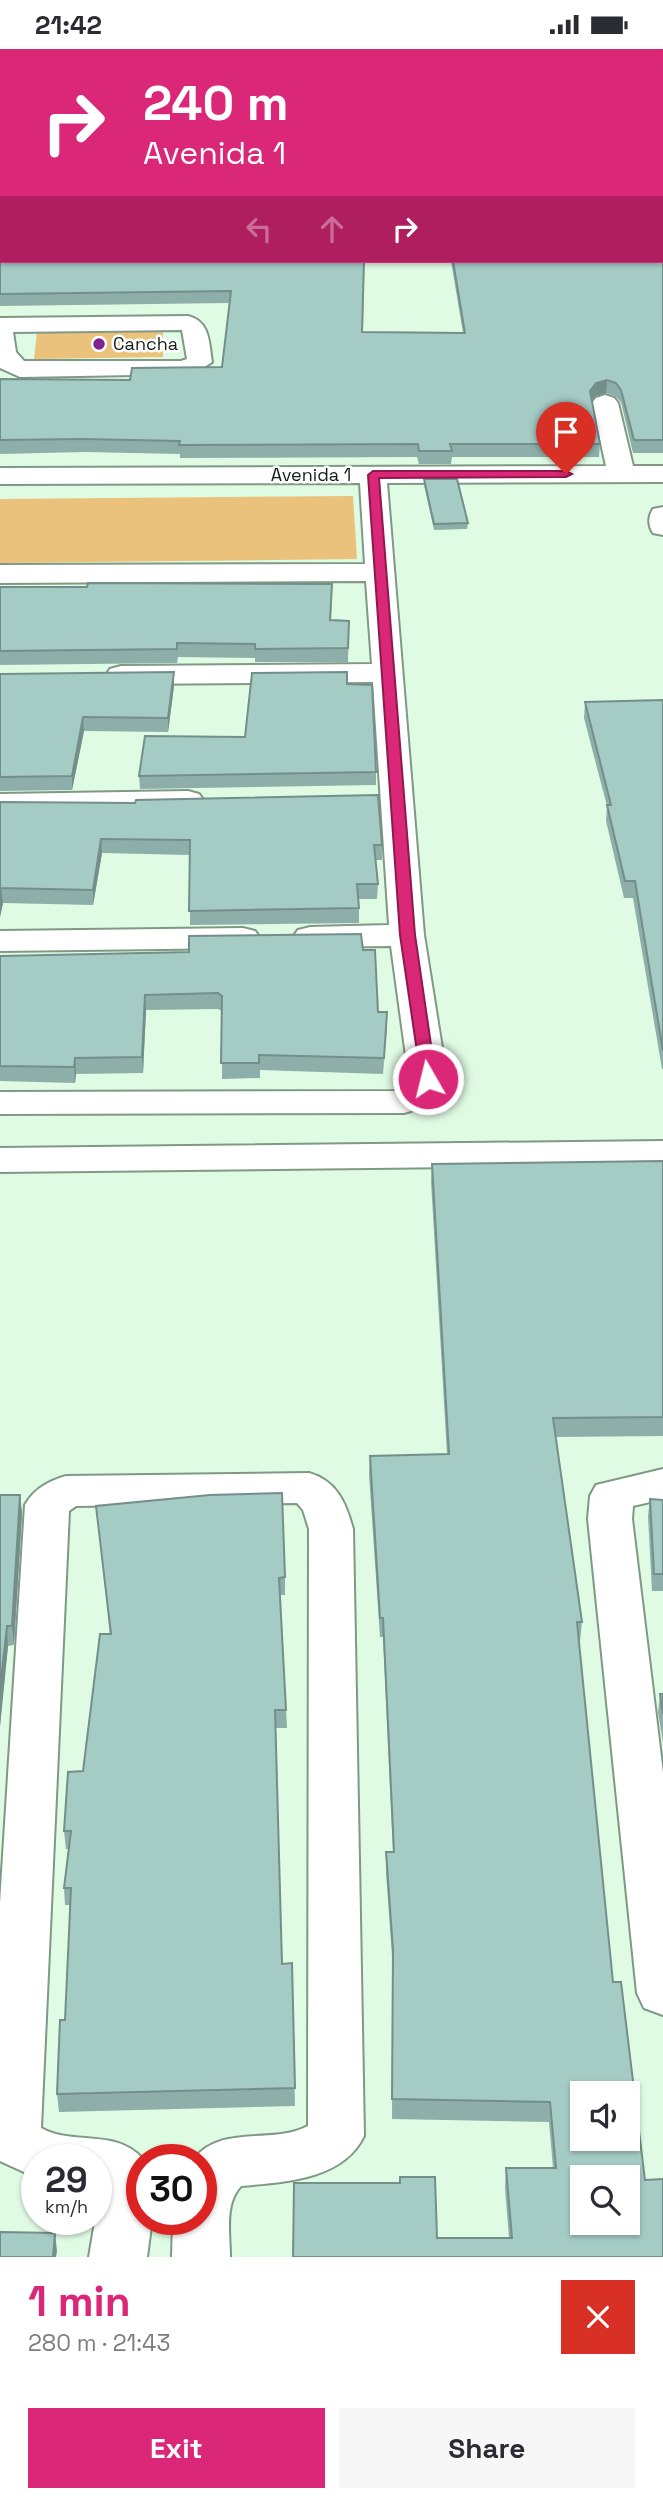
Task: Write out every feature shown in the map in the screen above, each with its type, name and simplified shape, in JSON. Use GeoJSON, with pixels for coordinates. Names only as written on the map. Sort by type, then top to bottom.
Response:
{"type":"FeatureCollection","features":[{"type":"Feature","properties":{"kind":"street"},"geometry":{"type":"LineString","coordinates":[[188,323],[193,326],[200,362],[185,369],[20,369],[8,365],[3,358],[0,325],[188,323]]}},
{"type":"Feature","properties":{"kind":"street"},"geometry":{"type":"LineString","coordinates":[[605,403],[621,474]]}},
{"type":"Feature","properties":{"kind":"street","name":"Avenida 1"},"geometry":{"type":"LineString","coordinates":[[0,476],[663,474]]}},
{"type":"Feature","properties":{"kind":"street"},"geometry":{"type":"LineString","coordinates":[[0,1103],[404,1102],[417,1093],[428,1079],[383,797],[388,673],[373,475]]}},
{"type":"Feature","properties":{"kind":"street"},"geometry":{"type":"LineString","coordinates":[[663,515],[663,527]]}},
{"type":"Feature","properties":{"kind":"street"},"geometry":{"type":"LineString","coordinates":[[0,575],[381,572]]}},
{"type":"Feature","properties":{"kind":"street"},"geometry":{"type":"LineString","coordinates":[[97,675],[388,673]]}},
{"type":"Feature","properties":{"kind":"street"},"geometry":{"type":"LineString","coordinates":[[0,804],[219,800]]}},
{"type":"Feature","properties":{"kind":"street"},"geometry":{"type":"LineString","coordinates":[[0,941],[407,935]]}},
{"type":"Feature","properties":{"kind":"street"},"geometry":{"type":"LineString","coordinates":[[0,1160],[663,1153]]}},
{"type":"Feature","properties":{"kind":"street"},"geometry":{"type":"LineString","coordinates":[[663,1484],[612,1496],[610,1519],[663,1993]]}},
{"type":"Feature","properties":{"kind":"street"},"geometry":{"type":"LineString","coordinates":[[126,2178],[96,2159],[57,2159],[36,2154],[13,2140],[47,1504],[66,1491],[309,1488],[324,1505],[331,1529],[336,2136],[330,2143],[315,2151],[228,2163],[217,2172]]}},
{"type":"Feature","properties":{"kind":"street"},"geometry":{"type":"LineString","coordinates":[[118,2257],[126,2221]]}},
{"type":"Feature","properties":{"kind":"street"},"geometry":{"type":"LineString","coordinates":[[201,2257],[202,2235]]}},
{"type":"Feature","properties":{"kind":"shaded area","name":"Cancha"},"geometry":{"type":"Polygon","coordinates":[[[163,329],[163,357],[34,359],[37,332],[163,329]]]}},
{"type":"Feature","properties":{"kind":"shaded area"},"geometry":{"type":"Polygon","coordinates":[[[353,496],[357,559],[0,563],[0,499],[353,496]]]}},
{"type":"Feature","properties":{"kind":"building"},"geometry":{"type":"Polygon","coordinates":[[[0,263],[364,263],[362,332],[465,333],[453,263],[663,263],[663,440],[634,440],[621,390],[616,383],[607,380],[596,383],[590,391],[600,444],[450,444],[452,451],[419,451],[418,444],[179,445],[180,441],[0,440],[0,379],[130,380],[132,368],[222,367],[231,291],[0,294],[0,263]]]}},
{"type":"Feature","properties":{"kind":"building"},"geometry":{"type":"Polygon","coordinates":[[[424,479],[457,479],[468,523],[434,524],[424,479]]]}},
{"type":"Feature","properties":{"kind":"building"},"geometry":{"type":"Polygon","coordinates":[[[88,583],[332,584],[330,620],[349,621],[348,648],[255,649],[255,644],[177,643],[177,649],[0,651],[0,587],[87,587],[88,583]]]}},
{"type":"Feature","properties":{"kind":"building"},"geometry":{"type":"Polygon","coordinates":[[[174,672],[168,718],[83,717],[72,776],[0,777],[0,674],[174,672]]]}},
{"type":"Feature","properties":{"kind":"building"},"geometry":{"type":"Polygon","coordinates":[[[347,672],[347,684],[372,685],[376,772],[139,776],[145,736],[245,737],[252,673],[347,672]]]}},
{"type":"Feature","properties":{"kind":"building"},"geometry":{"type":"Polygon","coordinates":[[[663,700],[663,1051],[635,881],[625,881],[607,805],[611,805],[585,702],[663,700]]]}},
{"type":"Feature","properties":{"kind":"building"},"geometry":{"type":"Polygon","coordinates":[[[378,795],[382,845],[374,845],[378,884],[357,884],[359,908],[189,911],[190,840],[101,839],[93,890],[1,888],[0,896],[0,802],[135,803],[136,800],[378,795]]]}},
{"type":"Feature","properties":{"kind":"building"},"geometry":{"type":"Polygon","coordinates":[[[361,934],[363,950],[375,950],[378,1012],[387,1012],[384,1058],[259,1055],[259,1063],[221,1063],[222,996],[218,993],[145,995],[142,1057],[75,1058],[74,1067],[0,1066],[0,956],[189,952],[189,936],[361,934]]]}},
{"type":"Feature","properties":{"kind":"building"},"geometry":{"type":"Polygon","coordinates":[[[663,1161],[663,1417],[553,1418],[582,1622],[577,1622],[613,1982],[621,1982],[633,2081],[570,2081],[570,2151],[640,2151],[640,2139],[645,2180],[663,2179],[663,2257],[293,2257],[294,2183],[400,2183],[400,2177],[435,2177],[437,2238],[512,2238],[506,2168],[556,2168],[550,2102],[392,2099],[393,1950],[386,1852],[394,1852],[383,1618],[380,1618],[370,1456],[449,1454],[432,1164],[663,1161]]]}},
{"type":"Feature","properties":{"kind":"building"},"geometry":{"type":"Polygon","coordinates":[[[282,1493],[285,1577],[279,1578],[286,1710],[275,1710],[282,1964],[292,1963],[295,2088],[57,2094],[60,2020],[65,2020],[71,1888],[64,1888],[71,1831],[64,1831],[68,1772],[83,1771],[100,1634],[111,1634],[96,1506],[210,1495],[282,1493]]]}},
{"type":"Feature","properties":{"kind":"building"},"geometry":{"type":"Polygon","coordinates":[[[0,1495],[20,1495],[12,1626],[7,1626],[0,1688],[0,1495]]]}},
{"type":"Feature","properties":{"kind":"building"},"geometry":{"type":"Polygon","coordinates":[[[650,1499],[663,1500],[663,1574],[654,1574],[650,1499]]]}},
{"type":"Feature","properties":{"kind":"building"},"geometry":{"type":"Polygon","coordinates":[[[0,2232],[55,2235],[53,2257],[0,2257],[0,2232]]]}},
{"type":"Feature","properties":{"kind":"place","name":"Cancha"},"geometry":{"type":"Point","coordinates":[99,344]}},
{"type":"Feature","properties":{"kind":"route"},"geometry":{"type":"LineString","coordinates":[[428,1079],[407,935],[373,475],[566,474]]}}]}
